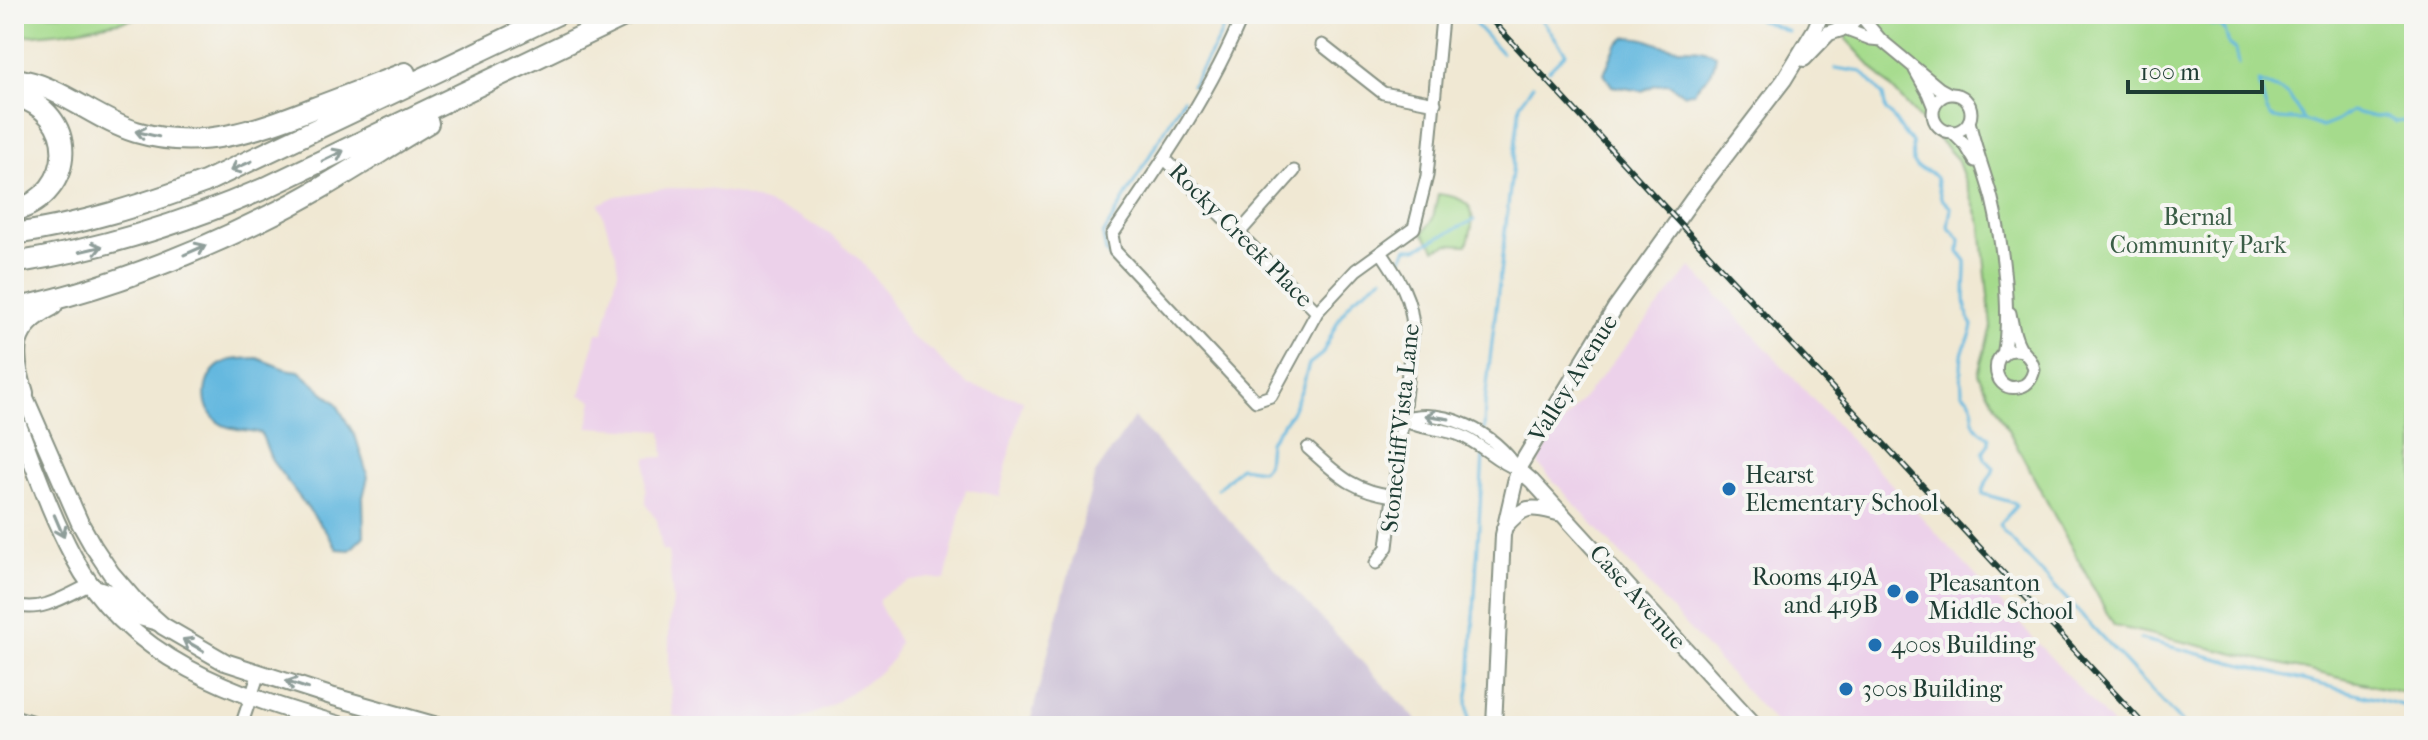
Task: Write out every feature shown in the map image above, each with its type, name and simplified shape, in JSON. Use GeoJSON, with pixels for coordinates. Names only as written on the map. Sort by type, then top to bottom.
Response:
{"type":"FeatureCollection","features":[{"type":"Feature","properties":{"kind":"highway"},"geometry":{"type":"LineString","coordinates":[[14,234],[104,216],[205,182],[558,14]]}},
{"type":"Feature","properties":{"kind":"highway"},"geometry":{"type":"LineString","coordinates":[[14,263],[111,244],[213,211],[628,14]]}},
{"type":"Feature","properties":{"kind":"highway"},"geometry":{"type":"LineString","coordinates":[[14,309],[69,295],[181,257],[267,218],[550,51]]}},
{"type":"Feature","properties":{"kind":"highway"},"geometry":{"type":"LineString","coordinates":[[14,79],[39,84],[137,132],[187,140],[214,139],[264,127],[428,65],[463,58]]}},
{"type":"Feature","properties":{"kind":"highway"},"geometry":{"type":"LineString","coordinates":[[14,96],[42,108],[52,120],[61,136],[63,155],[58,175],[40,201],[14,211]]}},
{"type":"Feature","properties":{"kind":"highway"},"geometry":{"type":"LineString","coordinates":[[23,393],[14,366],[14,349],[19,335],[41,311],[69,295]]}},
{"type":"Feature","properties":{"kind":"main road"},"geometry":{"type":"LineString","coordinates":[[14,372],[93,546],[136,602],[163,626],[225,662],[437,726]]}},
{"type":"Feature","properties":{"kind":"main road"},"geometry":{"type":"LineString","coordinates":[[14,415],[74,559],[123,624],[157,651],[196,672],[267,704],[343,726]]}},
{"type":"Feature","properties":{"kind":"street"},"geometry":{"type":"LineString","coordinates":[[1243,14],[1227,53],[1164,158],[1112,235],[1115,251],[1256,401],[1271,396],[1317,312],[1356,270],[1414,228],[1427,176],[1442,18],[1438,14]]}},
{"type":"Feature","properties":{"kind":"street"},"geometry":{"type":"LineString","coordinates":[[1858,14],[1881,40],[1912,66],[1950,94],[1968,102],[1971,111],[1969,121],[1992,200],[2006,296],[2018,343],[2030,357],[2034,370],[2028,383],[2019,387],[2008,386],[1998,378],[1996,365],[2010,350],[2022,351]]}},
{"type":"Feature","properties":{"kind":"street","name":"Valley Avenue"},"geometry":{"type":"LineString","coordinates":[[1494,726],[1504,528],[1518,469],[1615,308],[1692,200],[1784,80],[1825,36],[1854,21],[1858,14]]}},
{"type":"Feature","properties":{"kind":"street"},"geometry":{"type":"LineString","coordinates":[[1820,15],[1824,23],[1881,40]]}},
{"type":"Feature","properties":{"kind":"street","name":"Valley Avenue"},"geometry":{"type":"LineString","coordinates":[[1784,80],[1815,29],[1820,15]]}},
{"type":"Feature","properties":{"kind":"street"},"geometry":{"type":"LineString","coordinates":[[1322,45],[1383,93],[1435,103]]}},
{"type":"Feature","properties":{"kind":"street"},"geometry":{"type":"LineString","coordinates":[[1912,66],[1928,93],[1938,124],[1951,131],[1966,146],[1984,175]]}},
{"type":"Feature","properties":{"kind":"street"},"geometry":{"type":"LineString","coordinates":[[1934,108],[1941,98],[1950,94]]}},
{"type":"Feature","properties":{"kind":"street"},"geometry":{"type":"LineString","coordinates":[[1951,131],[1962,129],[1969,121]]}},
{"type":"Feature","properties":{"kind":"street","name":"Rocky Creek Place"},"geometry":{"type":"LineString","coordinates":[[1164,158],[1317,312]]}},
{"type":"Feature","properties":{"kind":"street"},"geometry":{"type":"LineString","coordinates":[[1239,233],[1294,171]]}},
{"type":"Feature","properties":{"kind":"street","name":"Stonecliff Vista Lane"},"geometry":{"type":"LineString","coordinates":[[1376,563],[1387,547],[1413,331],[1409,299],[1381,252]]}},
{"type":"Feature","properties":{"kind":"street"},"geometry":{"type":"LineString","coordinates":[[2003,355],[2006,296]]}},
{"type":"Feature","properties":{"kind":"street","name":"Case Avenue"},"geometry":{"type":"LineString","coordinates":[[1402,419],[1417,427],[1468,432],[1498,454],[1507,454],[1756,726]]}},
{"type":"Feature","properties":{"kind":"street"},"geometry":{"type":"LineString","coordinates":[[1308,448],[1352,485],[1370,493],[1393,496]]}},
{"type":"Feature","properties":{"kind":"street"},"geometry":{"type":"LineString","coordinates":[[1504,528],[1523,509],[1562,514]]}},
{"type":"Feature","properties":{"kind":"street"},"geometry":{"type":"LineString","coordinates":[[14,604],[22,608],[51,603],[91,584],[111,591],[134,618],[163,626]]}},
{"type":"Feature","properties":{"kind":"street"},"geometry":{"type":"LineString","coordinates":[[241,726],[259,673]]}},
{"type":"Feature","properties":{"kind":"street"},"geometry":{"type":"LineString","coordinates":[[14,716],[46,726]]}},
{"type":"Feature","properties":{"kind":"shaded area"},"geometry":{"type":"Polygon","coordinates":[[[670,188],[740,194],[797,215],[831,235],[860,260],[885,291],[909,335],[933,351],[969,385],[1023,400],[999,496],[966,489],[945,580],[930,578],[911,581],[879,599],[899,642],[893,659],[875,676],[827,708],[784,726],[703,726],[673,716],[669,628],[673,601],[668,551],[662,551],[657,520],[645,504],[646,458],[664,457],[662,431],[588,427],[593,400],[580,395],[597,333],[603,333],[618,271],[616,254],[599,204],[616,196],[670,188]]]}},
{"type":"Feature","properties":{"kind":"shaded area","name":"Hearst Elementary School"},"geometry":{"type":"Polygon","coordinates":[[[1691,267],[2114,726],[1778,726],[1539,465],[1557,430],[1691,267]]]}},
{"type":"Feature","properties":{"kind":"shaded area"},"geometry":{"type":"Polygon","coordinates":[[[1134,418],[1422,726],[1029,726],[1095,474],[1134,418]]]}},
{"type":"Feature","properties":{"kind":"green space"},"geometry":{"type":"Polygon","coordinates":[[[14,14],[160,14],[64,32],[14,37],[14,14]]]}},
{"type":"Feature","properties":{"kind":"green space","name":"Bernal Community Park"},"geometry":{"type":"Polygon","coordinates":[[[1857,14],[2414,14],[2414,695],[2114,626],[1978,374],[1991,327],[1981,225],[1957,159],[1846,39],[1857,14]]]}},
{"type":"Feature","properties":{"kind":"green space"},"geometry":{"type":"Polygon","coordinates":[[[1438,194],[1460,199],[1470,209],[1472,224],[1467,245],[1448,244],[1435,249],[1423,233],[1433,218],[1438,194]]]}},
{"type":"Feature","properties":{"kind":"water"},"geometry":{"type":"Polygon","coordinates":[[[1627,37],[1710,52],[1716,55],[1713,67],[1694,92],[1684,95],[1669,84],[1655,85],[1642,91],[1612,86],[1604,74],[1616,45],[1627,37]]]}},
{"type":"Feature","properties":{"kind":"water"},"geometry":{"type":"Polygon","coordinates":[[[257,358],[299,371],[336,403],[356,438],[368,477],[363,497],[364,536],[350,550],[337,549],[272,461],[261,433],[223,425],[209,411],[205,393],[217,367],[232,360],[257,358]]]}},
{"type":"Feature","properties":{"kind":"waterway"},"geometry":{"type":"LineString","coordinates":[[1192,85],[1229,14]]}},
{"type":"Feature","properties":{"kind":"waterway"},"geometry":{"type":"LineString","coordinates":[[1466,14],[1502,53]]}},
{"type":"Feature","properties":{"kind":"waterway"},"geometry":{"type":"LineString","coordinates":[[1538,14],[1566,53],[1549,70]]}},
{"type":"Feature","properties":{"kind":"waterway"},"geometry":{"type":"LineString","coordinates":[[1754,14],[1758,19],[1788,31]]}},
{"type":"Feature","properties":{"kind":"waterway"},"geometry":{"type":"LineString","coordinates":[[2191,14],[2214,26]]}},
{"type":"Feature","properties":{"kind":"waterway"},"geometry":{"type":"LineString","coordinates":[[2206,14],[2207,19],[2225,30],[2229,45],[2236,50],[2239,64]]}},
{"type":"Feature","properties":{"kind":"waterway"},"geometry":{"type":"LineString","coordinates":[[1835,68],[1862,72],[1883,95],[1886,111],[1912,142],[1913,163],[1936,178],[1941,198],[1951,208],[1948,227],[1960,239],[1959,252],[1966,261],[1965,303],[1973,325],[1962,356],[1962,393],[1972,404],[1976,425],[1989,437],[1983,452],[1994,468],[1983,494],[2015,503],[2016,506],[2000,524],[2003,531],[2185,726]]}},
{"type":"Feature","properties":{"kind":"waterway"},"geometry":{"type":"LineString","coordinates":[[2259,82],[2288,94],[2304,120],[2322,127],[2351,111],[2374,117],[2385,116],[2396,122],[2414,120]]}},
{"type":"Feature","properties":{"kind":"waterway"},"geometry":{"type":"LineString","coordinates":[[2259,82],[2270,115],[2304,120]]}},
{"type":"Feature","properties":{"kind":"waterway"},"geometry":{"type":"LineString","coordinates":[[1484,430],[1520,104],[1533,85]]}},
{"type":"Feature","properties":{"kind":"waterway"},"geometry":{"type":"LineString","coordinates":[[1113,262],[1106,252],[1103,235],[1183,99]]}},
{"type":"Feature","properties":{"kind":"waterway"},"geometry":{"type":"LineString","coordinates":[[1401,259],[1407,248],[1417,248],[1474,220]]}},
{"type":"Feature","properties":{"kind":"waterway"},"geometry":{"type":"LineString","coordinates":[[1218,489],[1240,467],[1261,470],[1267,464],[1269,442],[1291,413],[1309,364],[1322,354],[1341,315],[1355,297],[1383,277]]}},
{"type":"Feature","properties":{"kind":"waterway"},"geometry":{"type":"LineString","coordinates":[[1469,722],[1467,700],[1483,454]]}},
{"type":"Feature","properties":{"kind":"waterway"},"geometry":{"type":"LineString","coordinates":[[2140,639],[2414,708]]}},
{"type":"Feature","properties":{"kind":"railway"},"geometry":{"type":"LineString","coordinates":[[1486,14],[2145,726]]}},
{"type":"Feature","properties":{"kind":"place","name":"Hearst Elementary School"},"geometry":{"type":"Point","coordinates":[1729,489]}},
{"type":"Feature","properties":{"kind":"place","name":"Rooms 419A and 419B"},"geometry":{"type":"Point","coordinates":[1894,591]}},
{"type":"Feature","properties":{"kind":"place","name":"Pleasanton Middle School"},"geometry":{"type":"Point","coordinates":[1912,597]}},
{"type":"Feature","properties":{"kind":"place","name":"400s Building"},"geometry":{"type":"Point","coordinates":[1875,645]}},
{"type":"Feature","properties":{"kind":"place","name":"300s Building"},"geometry":{"type":"Point","coordinates":[1846,689]}}]}
